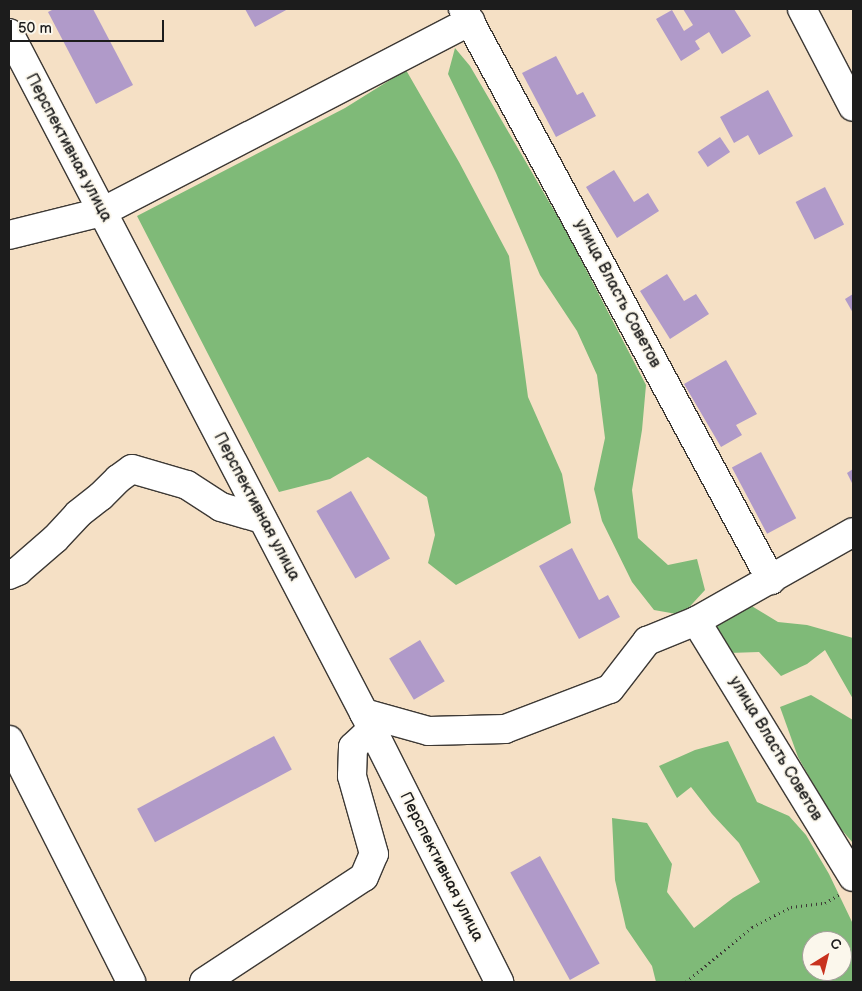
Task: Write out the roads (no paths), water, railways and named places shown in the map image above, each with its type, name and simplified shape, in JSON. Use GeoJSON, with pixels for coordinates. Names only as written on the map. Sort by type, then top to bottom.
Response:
{"type":"FeatureCollection","features":[{"type":"Feature","properties":{"kind":"street"},"geometry":{"type":"LineString","coordinates":[[802,9],[853,107]]}},
{"type":"Feature","properties":{"kind":"street"},"geometry":{"type":"LineString","coordinates":[[9,235],[102,212],[466,15]]}},
{"type":"Feature","properties":{"kind":"street","name":"улица Власть Советов"},"geometry":{"type":"LineString","coordinates":[[466,15],[771,580]]}},
{"type":"Feature","properties":{"kind":"street","name":"Перспективная улица"},"geometry":{"type":"LineString","coordinates":[[9,33],[368,721],[499,982]]}},
{"type":"Feature","properties":{"kind":"street"},"geometry":{"type":"LineString","coordinates":[[9,575],[18,571],[55,539],[78,514],[132,469],[187,485],[221,507],[262,519]]}},
{"type":"Feature","properties":{"kind":"street"},"geometry":{"type":"LineString","coordinates":[[204,982],[364,877],[374,854],[352,776],[352,747],[368,721],[428,730],[505,729],[610,689],[647,641],[696,621],[853,532]]}},
{"type":"Feature","properties":{"kind":"street","name":"улица Власть Советов"},"geometry":{"type":"LineString","coordinates":[[696,621],[850,884]]}},
{"type":"Feature","properties":{"kind":"street"},"geometry":{"type":"LineString","coordinates":[[9,740],[131,982]]}}]}
